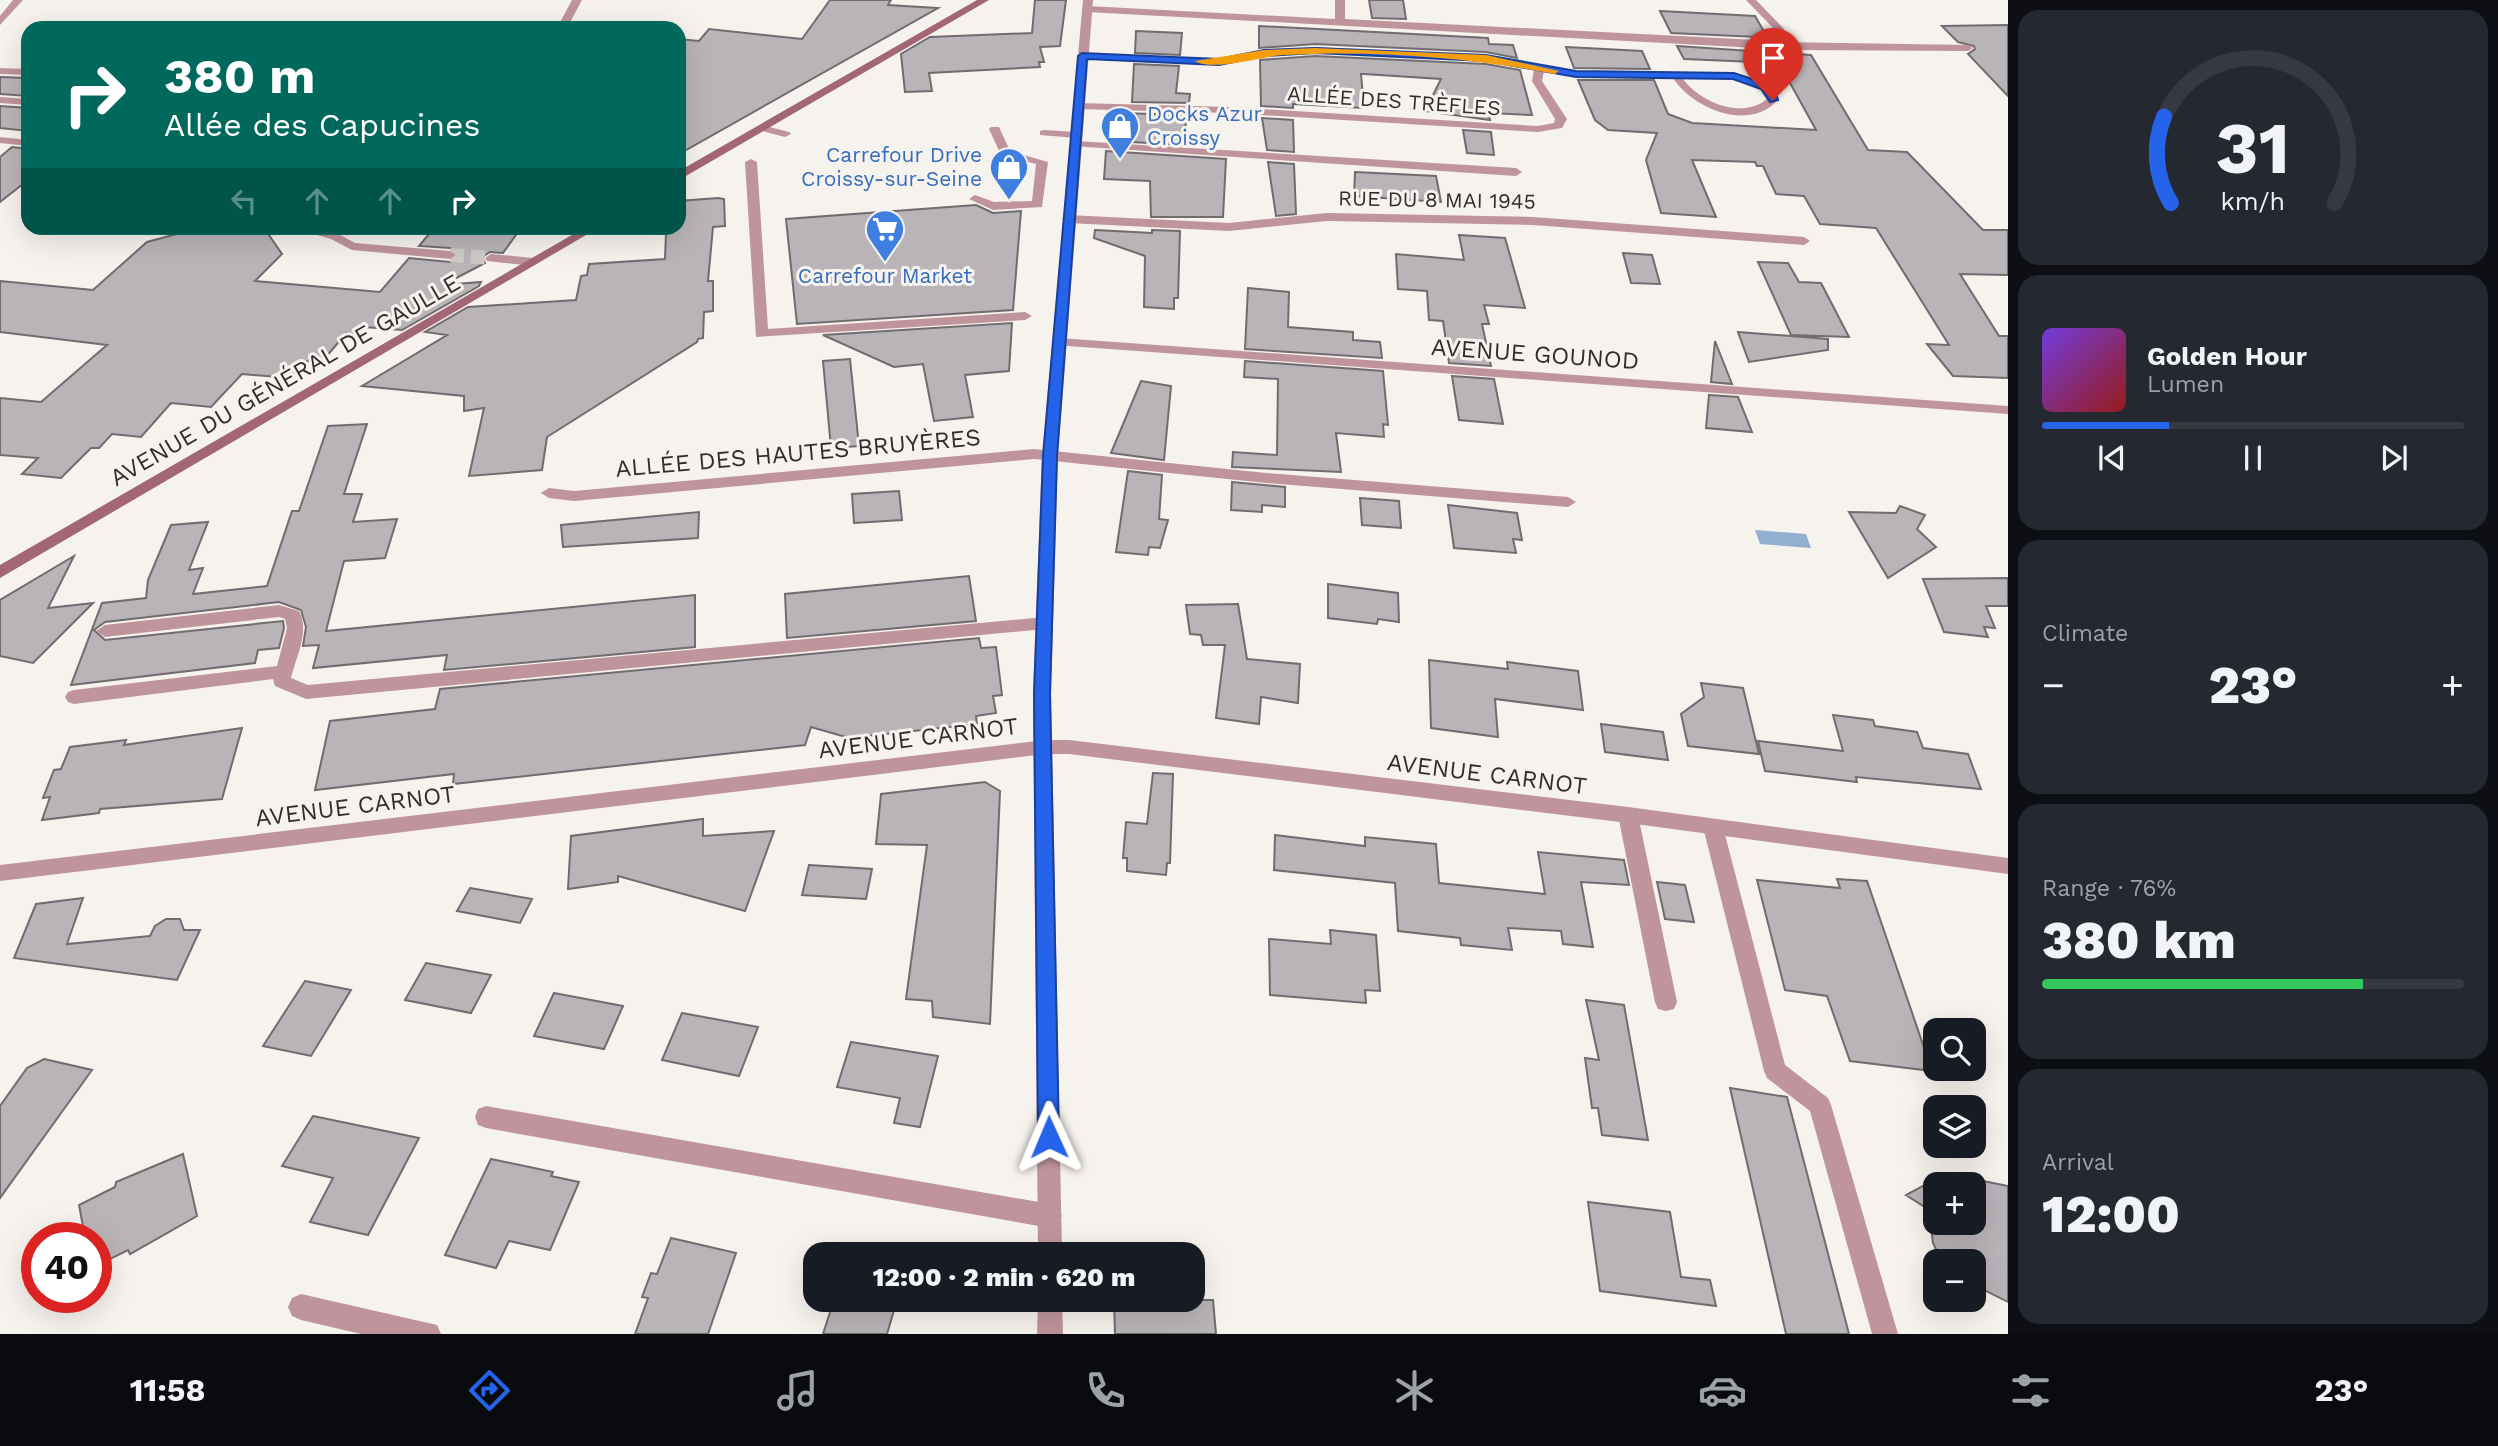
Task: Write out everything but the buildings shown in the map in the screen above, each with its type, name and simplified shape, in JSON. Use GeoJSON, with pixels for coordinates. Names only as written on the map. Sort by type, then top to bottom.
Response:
{"type":"FeatureCollection","features":[{"type":"Feature","properties":{"kind":"main road"},"geometry":{"type":"LineString","coordinates":[[686,172],[984,0]]}},
{"type":"Feature","properties":{"kind":"main road","name":"AVENUE DU GÉNÉRAL DE GAULLE"},"geometry":{"type":"LineString","coordinates":[[0,572],[580,235]]}},
{"type":"Feature","properties":{"kind":"street"},"geometry":{"type":"LineString","coordinates":[[0,23],[18,0]]}},
{"type":"Feature","properties":{"kind":"street"},"geometry":{"type":"LineString","coordinates":[[566,21],[577,0]]}},
{"type":"Feature","properties":{"kind":"street"},"geometry":{"type":"LineString","coordinates":[[1340,0],[1340,20]]}},
{"type":"Feature","properties":{"kind":"street"},"geometry":{"type":"LineString","coordinates":[[1751,0],[1779,29],[1774,37],[1759,43]]}},
{"type":"Feature","properties":{"kind":"street"},"geometry":{"type":"LineString","coordinates":[[1050,1242],[1045,747],[1042,694],[1050,456],[1088,5],[1793,47],[1968,48]]}},
{"type":"Feature","properties":{"kind":"street"},"geometry":{"type":"LineString","coordinates":[[1082,56],[1219,62],[1264,53],[1315,50],[1486,58],[1576,74],[1676,75],[1742,77],[1769,89],[1773,100],[1769,105],[1752,110],[1715,106],[1692,95],[1676,75]]}},
{"type":"Feature","properties":{"kind":"street","name":"ALLÉE DES TRÈFLES"},"geometry":{"type":"LineString","coordinates":[[1078,106],[1229,110],[1538,129],[1558,126],[1561,119],[1537,81],[1539,68]]}},
{"type":"Feature","properties":{"kind":"street"},"geometry":{"type":"LineString","coordinates":[[0,71],[21,72]]}},
{"type":"Feature","properties":{"kind":"street"},"geometry":{"type":"LineString","coordinates":[[0,100],[21,102]]}},
{"type":"Feature","properties":{"kind":"street"},"geometry":{"type":"LineString","coordinates":[[762,128],[785,134]]}},
{"type":"Feature","properties":{"kind":"street"},"geometry":{"type":"LineString","coordinates":[[975,199],[993,206],[1038,204],[1042,162],[1005,153],[995,129]]}},
{"type":"Feature","properties":{"kind":"street"},"geometry":{"type":"LineString","coordinates":[[1044,134],[1076,140],[1517,172]]}},
{"type":"Feature","properties":{"kind":"street"},"geometry":{"type":"LineString","coordinates":[[0,140],[21,142]]}},
{"type":"Feature","properties":{"kind":"street"},"geometry":{"type":"LineString","coordinates":[[751,162],[761,334],[1024,316]]}},
{"type":"Feature","properties":{"kind":"street","name":"RUE DU 8 MAI 1945"},"geometry":{"type":"LineString","coordinates":[[1068,219],[1229,227],[1326,218],[1534,220],[1804,241]]}},
{"type":"Feature","properties":{"kind":"street"},"geometry":{"type":"LineString","coordinates":[[330,235],[352,246],[450,255]]}},
{"type":"Feature","properties":{"kind":"street"},"geometry":{"type":"LineString","coordinates":[[491,258],[533,262]]}},
{"type":"Feature","properties":{"kind":"street","name":"AVENUE GOUNOD"},"geometry":{"type":"LineString","coordinates":[[1059,342],[2008,410]]}},
{"type":"Feature","properties":{"kind":"street","name":"ALLÉE DES HAUTES BRUYÈRES"},"geometry":{"type":"LineString","coordinates":[[549,493],[574,496],[1034,454],[1266,478],[1568,502]]}},
{"type":"Feature","properties":{"kind":"street"},"geometry":{"type":"LineString","coordinates":[[105,631],[279,611],[293,615],[296,628],[281,681],[306,692],[1045,623]]}},
{"type":"Feature","properties":{"kind":"street"},"geometry":{"type":"LineString","coordinates":[[74,697],[284,671]]}},
{"type":"Feature","properties":{"kind":"street","name":"AVENUE CARNOT"},"geometry":{"type":"LineString","coordinates":[[0,873],[1045,747],[1069,747],[1628,816],[2008,866]]}},
{"type":"Feature","properties":{"kind":"street"},"geometry":{"type":"LineString","coordinates":[[1628,816],[1666,1002]]}},
{"type":"Feature","properties":{"kind":"street"},"geometry":{"type":"LineString","coordinates":[[1713,827],[1775,1071],[1820,1105],[1885,1334]]}},
{"type":"Feature","properties":{"kind":"street"},"geometry":{"type":"LineString","coordinates":[[486,1117],[1050,1216]]}},
{"type":"Feature","properties":{"kind":"street"},"geometry":{"type":"LineString","coordinates":[[301,1307],[392,1331],[428,1334]]}},
{"type":"Feature","properties":{"kind":"street"},"geometry":{"type":"LineString","coordinates":[[1049,1334],[1050,1312]]}},
{"type":"Feature","properties":{"kind":"water"},"geometry":{"type":"Polygon","coordinates":[[[1755,530],[1806,534],[1811,548],[1760,544],[1755,530]]]}},
{"type":"Feature","properties":{"kind":"tunnel"},"geometry":{"type":"LineString","coordinates":[[450,255],[491,258]]}},
{"type":"Feature","properties":{"kind":"slow traffic"},"geometry":{"type":"LineString","coordinates":[[1200,61],[1219,62],[1264,53],[1315,50],[1486,58],[1555,71]]}},
{"type":"Feature","properties":{"kind":"place","name":"Docks Azur Croissy"},"geometry":{"type":"Point","coordinates":[1120,160]}},
{"type":"Feature","properties":{"kind":"place","name":"Carrefour Drive Croissy-sur-Seine"},"geometry":{"type":"Point","coordinates":[1009,201]}},
{"type":"Feature","properties":{"kind":"place","name":"Carrefour Market"},"geometry":{"type":"Point","coordinates":[885,263]}},
{"type":"Feature","properties":{"kind":"route"},"geometry":{"type":"LineString","coordinates":[[1049,1137],[1046,809],[1042,694],[1050,456],[1082,56],[1219,62],[1264,53],[1315,50],[1486,58],[1576,74],[1734,76],[1749,79],[1769,89],[1773,100]]}}]}
